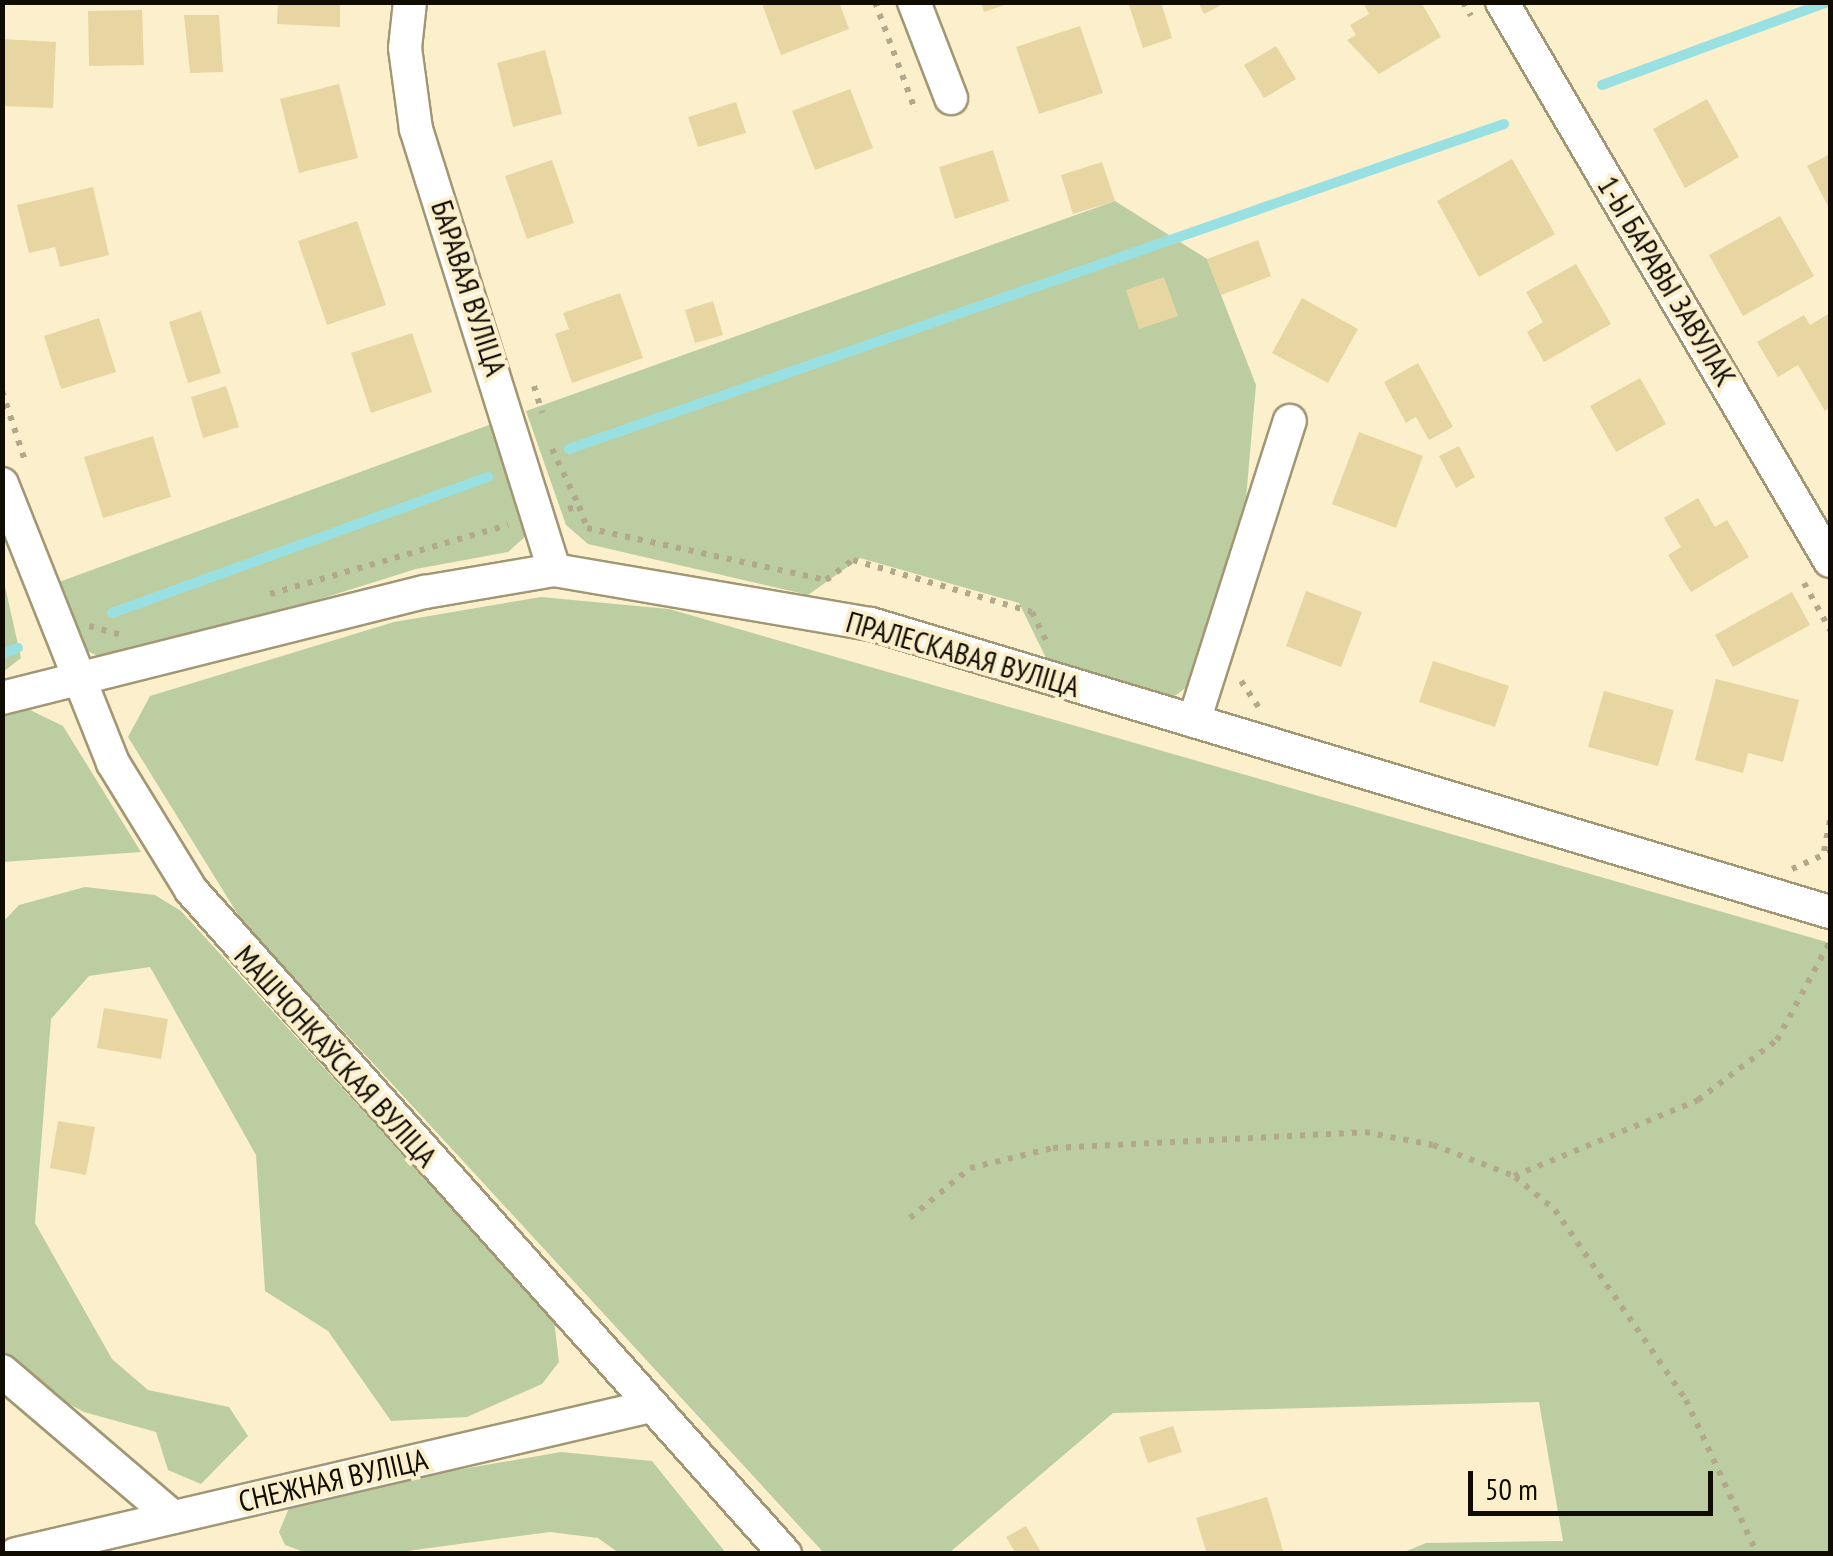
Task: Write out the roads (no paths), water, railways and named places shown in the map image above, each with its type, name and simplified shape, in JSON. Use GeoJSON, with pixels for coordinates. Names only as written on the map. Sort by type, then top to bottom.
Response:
{"type":"FeatureCollection","features":[{"type":"Feature","properties":{"kind":"street","name":"БАРАВАЯ ВУЛІЦА"},"geometry":{"type":"LineString","coordinates":[[410,2],[405,48],[416,129],[554,570]]}},
{"type":"Feature","properties":{"kind":"street"},"geometry":{"type":"LineString","coordinates":[[914,2],[951,98]]}},
{"type":"Feature","properties":{"kind":"street","name":"1-Ы БАРАВЫ ЗАВУЛАК"},"geometry":{"type":"LineString","coordinates":[[1502,2],[1830,561]]}},
{"type":"Feature","properties":{"kind":"street"},"geometry":{"type":"LineString","coordinates":[[1194,721],[1290,421]]}},
{"type":"Feature","properties":{"kind":"street","name":"МАШЧОНКАЎСКАЯ ВУЛІЦА"},"geometry":{"type":"LineString","coordinates":[[2,484],[79,680],[152,836],[191,890],[785,1554]]}},
{"type":"Feature","properties":{"kind":"street","name":"ПРАЛЕСКАВАЯ ВУЛІЦА"},"geometry":{"type":"LineString","coordinates":[[2,698],[425,592],[554,570],[871,624],[1830,912]]}},
{"type":"Feature","properties":{"kind":"street"},"geometry":{"type":"LineString","coordinates":[[2,1371],[172,1517]]}},
{"type":"Feature","properties":{"kind":"street","name":"СНЕЖНАЯ ВУЛІЦА"},"geometry":{"type":"LineString","coordinates":[[16,1554],[651,1406]]}},
{"type":"Feature","properties":{"kind":"waterway"},"geometry":{"type":"LineString","coordinates":[[1602,85],[1828,2]]}},
{"type":"Feature","properties":{"kind":"waterway"},"geometry":{"type":"LineString","coordinates":[[569,449],[1504,124]]}},
{"type":"Feature","properties":{"kind":"waterway"},"geometry":{"type":"LineString","coordinates":[[112,613],[488,477]]}},
{"type":"Feature","properties":{"kind":"waterway"},"geometry":{"type":"LineString","coordinates":[[2,654],[18,648]]}}]}
